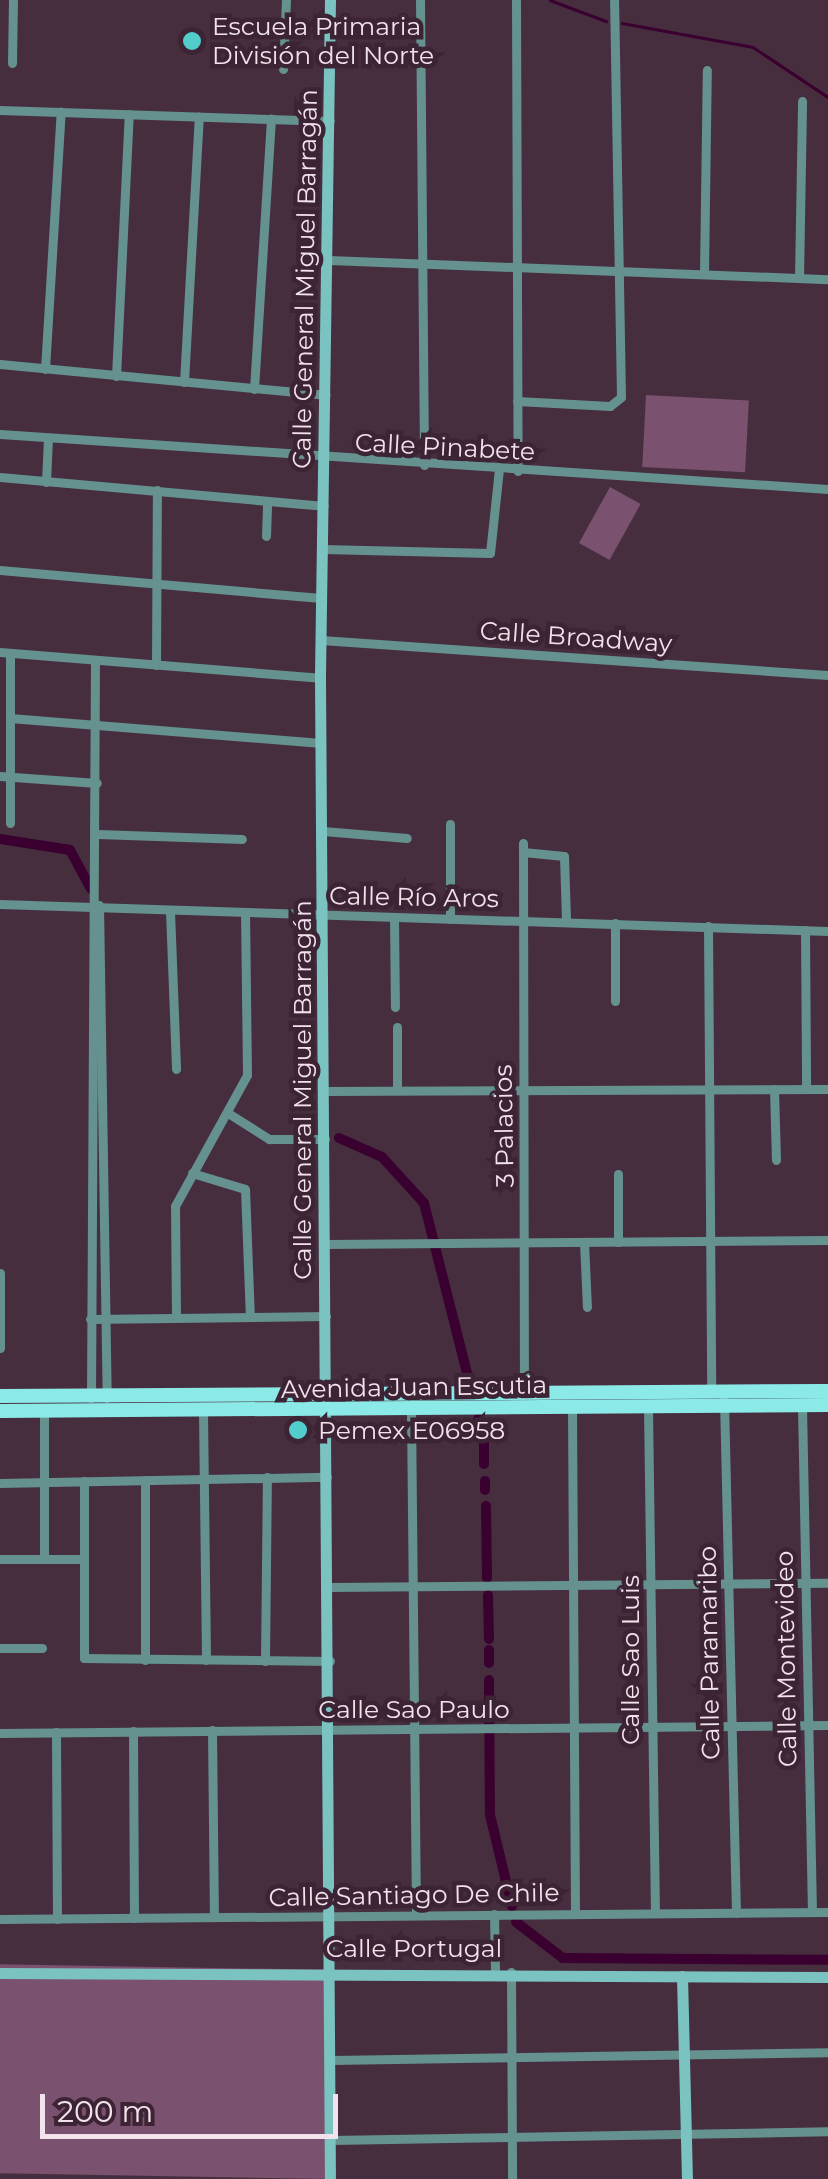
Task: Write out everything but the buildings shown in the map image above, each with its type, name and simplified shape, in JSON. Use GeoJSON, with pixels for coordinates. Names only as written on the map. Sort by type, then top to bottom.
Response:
{"type":"FeatureCollection","features":[{"type":"Feature","properties":{"kind":"main road","name":"Calle General Miguel Barragán"},"geometry":{"type":"LineString","coordinates":[[330,0],[320,678],[334,1916],[330,2179]]}},
{"type":"Feature","properties":{"kind":"main road","name":"Avenida Juan Escutia"},"geometry":{"type":"LineString","coordinates":[[524,1401],[572,1408],[648,1407],[828,1391]]}},
{"type":"Feature","properties":{"kind":"main road","name":"Avenida Juan Escutia"},"geometry":{"type":"LineString","coordinates":[[0,1396],[202,1412],[328,1403],[411,1411],[468,1402]]}},
{"type":"Feature","properties":{"kind":"main road","name":"Avenida Juan Escutia"},"geometry":{"type":"LineString","coordinates":[[0,1411],[44,1411],[99,1403],[718,1399],[828,1405]]}},
{"type":"Feature","properties":{"kind":"main road","name":"Calle Portugal"},"geometry":{"type":"LineString","coordinates":[[0,1973],[496,1970],[828,1977]]}},
{"type":"Feature","properties":{"kind":"main road"},"geometry":{"type":"LineString","coordinates":[[682,1976],[687,2179]]}},
{"type":"Feature","properties":{"kind":"street"},"geometry":{"type":"LineString","coordinates":[[12,62],[13,0]]}},
{"type":"Feature","properties":{"kind":"street"},"geometry":{"type":"LineString","coordinates":[[283,69],[286,0]]}},
{"type":"Feature","properties":{"kind":"street"},"geometry":{"type":"LineString","coordinates":[[420,0],[424,465]]}},
{"type":"Feature","properties":{"kind":"street"},"geometry":{"type":"LineString","coordinates":[[516,0],[518,471]]}},
{"type":"Feature","properties":{"kind":"street"},"geometry":{"type":"LineString","coordinates":[[517,401],[619,402],[625,270],[616,248],[614,0]]}},
{"type":"Feature","properties":{"kind":"street"},"geometry":{"type":"LineString","coordinates":[[0,41],[12,42]]}},
{"type":"Feature","properties":{"kind":"street"},"geometry":{"type":"LineString","coordinates":[[704,273],[707,70]]}},
{"type":"Feature","properties":{"kind":"street"},"geometry":{"type":"LineString","coordinates":[[799,278],[802,101]]}},
{"type":"Feature","properties":{"kind":"street"},"geometry":{"type":"LineString","coordinates":[[0,110],[330,120]]}},
{"type":"Feature","properties":{"kind":"street"},"geometry":{"type":"LineString","coordinates":[[45,369],[61,112]]}},
{"type":"Feature","properties":{"kind":"street"},"geometry":{"type":"LineString","coordinates":[[116,376],[129,114]]}},
{"type":"Feature","properties":{"kind":"street"},"geometry":{"type":"LineString","coordinates":[[184,382],[200,116]]}},
{"type":"Feature","properties":{"kind":"street"},"geometry":{"type":"LineString","coordinates":[[254,389],[270,118]]}},
{"type":"Feature","properties":{"kind":"street"},"geometry":{"type":"LineString","coordinates":[[329,260],[828,279]]}},
{"type":"Feature","properties":{"kind":"street"},"geometry":{"type":"LineString","coordinates":[[0,364],[326,396]]}},
{"type":"Feature","properties":{"kind":"street","name":"Calle Pinabete"},"geometry":{"type":"LineString","coordinates":[[0,434],[325,462],[828,488]]}},
{"type":"Feature","properties":{"kind":"street"},"geometry":{"type":"LineString","coordinates":[[46,482],[48,438]]}},
{"type":"Feature","properties":{"kind":"street"},"geometry":{"type":"LineString","coordinates":[[324,549],[482,554],[498,544],[499,469]]}},
{"type":"Feature","properties":{"kind":"street"},"geometry":{"type":"LineString","coordinates":[[0,477],[324,506]]}},
{"type":"Feature","properties":{"kind":"street"},"geometry":{"type":"LineString","coordinates":[[156,665],[158,490]]}},
{"type":"Feature","properties":{"kind":"street"},"geometry":{"type":"LineString","coordinates":[[266,536],[268,501]]}},
{"type":"Feature","properties":{"kind":"street"},"geometry":{"type":"LineString","coordinates":[[0,570],[321,598]]}},
{"type":"Feature","properties":{"kind":"street","name":"Calle Broadway"},"geometry":{"type":"LineString","coordinates":[[321,640],[828,675]]}},
{"type":"Feature","properties":{"kind":"street"},"geometry":{"type":"LineString","coordinates":[[10,823],[12,777],[5,652],[320,678]]}},
{"type":"Feature","properties":{"kind":"street"},"geometry":{"type":"LineString","coordinates":[[95,660],[98,834],[95,898],[88,908],[88,1064],[90,1320],[99,1403]]}},
{"type":"Feature","properties":{"kind":"street"},"geometry":{"type":"LineString","coordinates":[[10,718],[321,743]]}},
{"type":"Feature","properties":{"kind":"street"},"geometry":{"type":"LineString","coordinates":[[0,776],[98,784]]}},
{"type":"Feature","properties":{"kind":"street"},"geometry":{"type":"LineString","coordinates":[[450,824],[450,919]]}},
{"type":"Feature","properties":{"kind":"street"},"geometry":{"type":"LineString","coordinates":[[323,830],[407,838]]}},
{"type":"Feature","properties":{"kind":"street"},"geometry":{"type":"LineString","coordinates":[[98,834],[242,839]]}},
{"type":"Feature","properties":{"kind":"street","name":"3 Palacios"},"geometry":{"type":"LineString","coordinates":[[524,1401],[520,919],[523,848],[564,856],[566,921]]}},
{"type":"Feature","properties":{"kind":"street"},"geometry":{"type":"LineString","coordinates":[[95,898],[102,908],[105,1175],[106,1319],[99,1403]]}},
{"type":"Feature","properties":{"kind":"street","name":"Calle Río Aros"},"geometry":{"type":"LineString","coordinates":[[0,904],[828,931]]}},
{"type":"Feature","properties":{"kind":"street"},"geometry":{"type":"LineString","coordinates":[[170,911],[176,1069]]}},
{"type":"Feature","properties":{"kind":"street"},"geometry":{"type":"LineString","coordinates":[[176,1318],[174,1210],[247,1074],[245,913]]}},
{"type":"Feature","properties":{"kind":"street"},"geometry":{"type":"LineString","coordinates":[[394,917],[395,1007]]}},
{"type":"Feature","properties":{"kind":"street"},"geometry":{"type":"LineString","coordinates":[[615,923],[615,1000]]}},
{"type":"Feature","properties":{"kind":"street","name":"Calle Paramaribo"},"geometry":{"type":"LineString","coordinates":[[708,926],[712,1241],[736,1912]]}},
{"type":"Feature","properties":{"kind":"street"},"geometry":{"type":"LineString","coordinates":[[805,930],[806,1089]]}},
{"type":"Feature","properties":{"kind":"street"},"geometry":{"type":"LineString","coordinates":[[396,1027],[397,1090]]}},
{"type":"Feature","properties":{"kind":"street"},"geometry":{"type":"LineString","coordinates":[[88,1064],[104,1064]]}},
{"type":"Feature","properties":{"kind":"street"},"geometry":{"type":"LineString","coordinates":[[324,1091],[828,1088]]}},
{"type":"Feature","properties":{"kind":"street"},"geometry":{"type":"LineString","coordinates":[[774,1089],[776,1160]]}},
{"type":"Feature","properties":{"kind":"street"},"geometry":{"type":"LineString","coordinates":[[228,1113],[269,1139],[325,1139]]}},
{"type":"Feature","properties":{"kind":"street"},"geometry":{"type":"LineString","coordinates":[[192,1173],[246,1190],[250,1317]]}},
{"type":"Feature","properties":{"kind":"street"},"geometry":{"type":"LineString","coordinates":[[618,1174],[618,1242]]}},
{"type":"Feature","properties":{"kind":"street"},"geometry":{"type":"LineString","coordinates":[[89,1176],[105,1175]]}},
{"type":"Feature","properties":{"kind":"street"},"geometry":{"type":"LineString","coordinates":[[326,1244],[828,1240]]}},
{"type":"Feature","properties":{"kind":"street"},"geometry":{"type":"LineString","coordinates":[[584,1242],[587,1307]]}},
{"type":"Feature","properties":{"kind":"street"},"geometry":{"type":"LineString","coordinates":[[0,1273],[0,1348]]}},
{"type":"Feature","properties":{"kind":"street"},"geometry":{"type":"LineString","coordinates":[[90,1320],[326,1316]]}},
{"type":"Feature","properties":{"kind":"street","name":"Calle Montevideo"},"geometry":{"type":"LineString","coordinates":[[802,1406],[812,1912]]}},
{"type":"Feature","properties":{"kind":"street","name":"Calle Sao Luis"},"geometry":{"type":"LineString","coordinates":[[648,1407],[650,1727],[656,1913]]}},
{"type":"Feature","properties":{"kind":"street"},"geometry":{"type":"LineString","coordinates":[[572,1408],[575,1914]]}},
{"type":"Feature","properties":{"kind":"street"},"geometry":{"type":"LineString","coordinates":[[44,1411],[44,1559]]}},
{"type":"Feature","properties":{"kind":"street"},"geometry":{"type":"LineString","coordinates":[[411,1411],[416,1915]]}},
{"type":"Feature","properties":{"kind":"street"},"geometry":{"type":"LineString","coordinates":[[202,1412],[206,1660]]}},
{"type":"Feature","properties":{"kind":"street"},"geometry":{"type":"LineString","coordinates":[[266,1661],[267,1477]]}},
{"type":"Feature","properties":{"kind":"street"},"geometry":{"type":"LineString","coordinates":[[0,1483],[329,1477]]}},
{"type":"Feature","properties":{"kind":"street"},"geometry":{"type":"LineString","coordinates":[[145,1480],[145,1660]]}},
{"type":"Feature","properties":{"kind":"street"},"geometry":{"type":"LineString","coordinates":[[84,1481],[84,1658],[330,1661]]}},
{"type":"Feature","properties":{"kind":"street"},"geometry":{"type":"LineString","coordinates":[[0,1559],[83,1559]]}},
{"type":"Feature","properties":{"kind":"street"},"geometry":{"type":"LineString","coordinates":[[330,1587],[828,1583]]}},
{"type":"Feature","properties":{"kind":"street"},"geometry":{"type":"LineString","coordinates":[[0,1648],[42,1648]]}},
{"type":"Feature","properties":{"kind":"street","name":"Calle Sao Paulo"},"geometry":{"type":"LineString","coordinates":[[0,1733],[828,1725]]}},
{"type":"Feature","properties":{"kind":"street"},"geometry":{"type":"LineString","coordinates":[[212,1730],[214,1917]]}},
{"type":"Feature","properties":{"kind":"street"},"geometry":{"type":"LineString","coordinates":[[134,1731],[134,1918]]}},
{"type":"Feature","properties":{"kind":"street"},"geometry":{"type":"LineString","coordinates":[[56,1732],[56,1919]]}},
{"type":"Feature","properties":{"kind":"street","name":"Calle Santiago De Chile"},"geometry":{"type":"LineString","coordinates":[[0,1919],[828,1912]]}},
{"type":"Feature","properties":{"kind":"street"},"geometry":{"type":"LineString","coordinates":[[494,1914],[496,1970]]}},
{"type":"Feature","properties":{"kind":"street"},"geometry":{"type":"LineString","coordinates":[[511,1971],[512,2179]]}},
{"type":"Feature","properties":{"kind":"street"},"geometry":{"type":"LineString","coordinates":[[330,2060],[828,2052]]}},
{"type":"Feature","properties":{"kind":"street"},"geometry":{"type":"LineString","coordinates":[[332,2140],[686,2131],[828,2132]]}},
{"type":"Feature","properties":{"kind":"shaded area"},"geometry":{"type":"Polygon","coordinates":[[[646,395],[749,400],[745,472],[642,467],[646,395]]]}},
{"type":"Feature","properties":{"kind":"shaded area"},"geometry":{"type":"Polygon","coordinates":[[[610,487],[641,504],[610,560],[579,543],[610,487]]]}},
{"type":"Feature","properties":{"kind":"shaded area"},"geometry":{"type":"Polygon","coordinates":[[[0,1964],[334,1970],[330,2179],[0,2173],[0,1964]]]}},
{"type":"Feature","properties":{"kind":"waterway"},"geometry":{"type":"LineString","coordinates":[[550,0],[606,21]]}},
{"type":"Feature","properties":{"kind":"waterway"},"geometry":{"type":"LineString","coordinates":[[622,23],[753,47],[828,97]]}},
{"type":"Feature","properties":{"kind":"waterway"},"geometry":{"type":"LineString","coordinates":[[0,839],[70,850],[91,889]]}},
{"type":"Feature","properties":{"kind":"waterway"},"geometry":{"type":"LineString","coordinates":[[339,1138],[382,1157],[424,1203],[470,1385]]}},
{"type":"Feature","properties":{"kind":"waterway"},"geometry":{"type":"LineString","coordinates":[[478,1419],[481,1431]]}},
{"type":"Feature","properties":{"kind":"waterway"},"geometry":{"type":"LineString","coordinates":[[484,1443],[484,1464]]}},
{"type":"Feature","properties":{"kind":"waterway"},"geometry":{"type":"LineString","coordinates":[[485,1481],[485,1490]]}},
{"type":"Feature","properties":{"kind":"waterway"},"geometry":{"type":"LineString","coordinates":[[486,1506],[487,1578]]}},
{"type":"Feature","properties":{"kind":"waterway"},"geometry":{"type":"LineString","coordinates":[[488,1595],[489,1639]]}},
{"type":"Feature","properties":{"kind":"waterway"},"geometry":{"type":"LineString","coordinates":[[489,1650],[489,1663]]}},
{"type":"Feature","properties":{"kind":"waterway"},"geometry":{"type":"LineString","coordinates":[[489,1680],[490,1815],[512,1906]]}},
{"type":"Feature","properties":{"kind":"waterway"},"geometry":{"type":"LineString","coordinates":[[516,1922],[563,1958],[828,1960]]}},
{"type":"Feature","properties":{"kind":"place","name":"Escuela Primaria División del Norte"},"geometry":{"type":"Point","coordinates":[192,41]}},
{"type":"Feature","properties":{"kind":"place","name":"Pemex E06958"},"geometry":{"type":"Point","coordinates":[298,1430]}}]}
